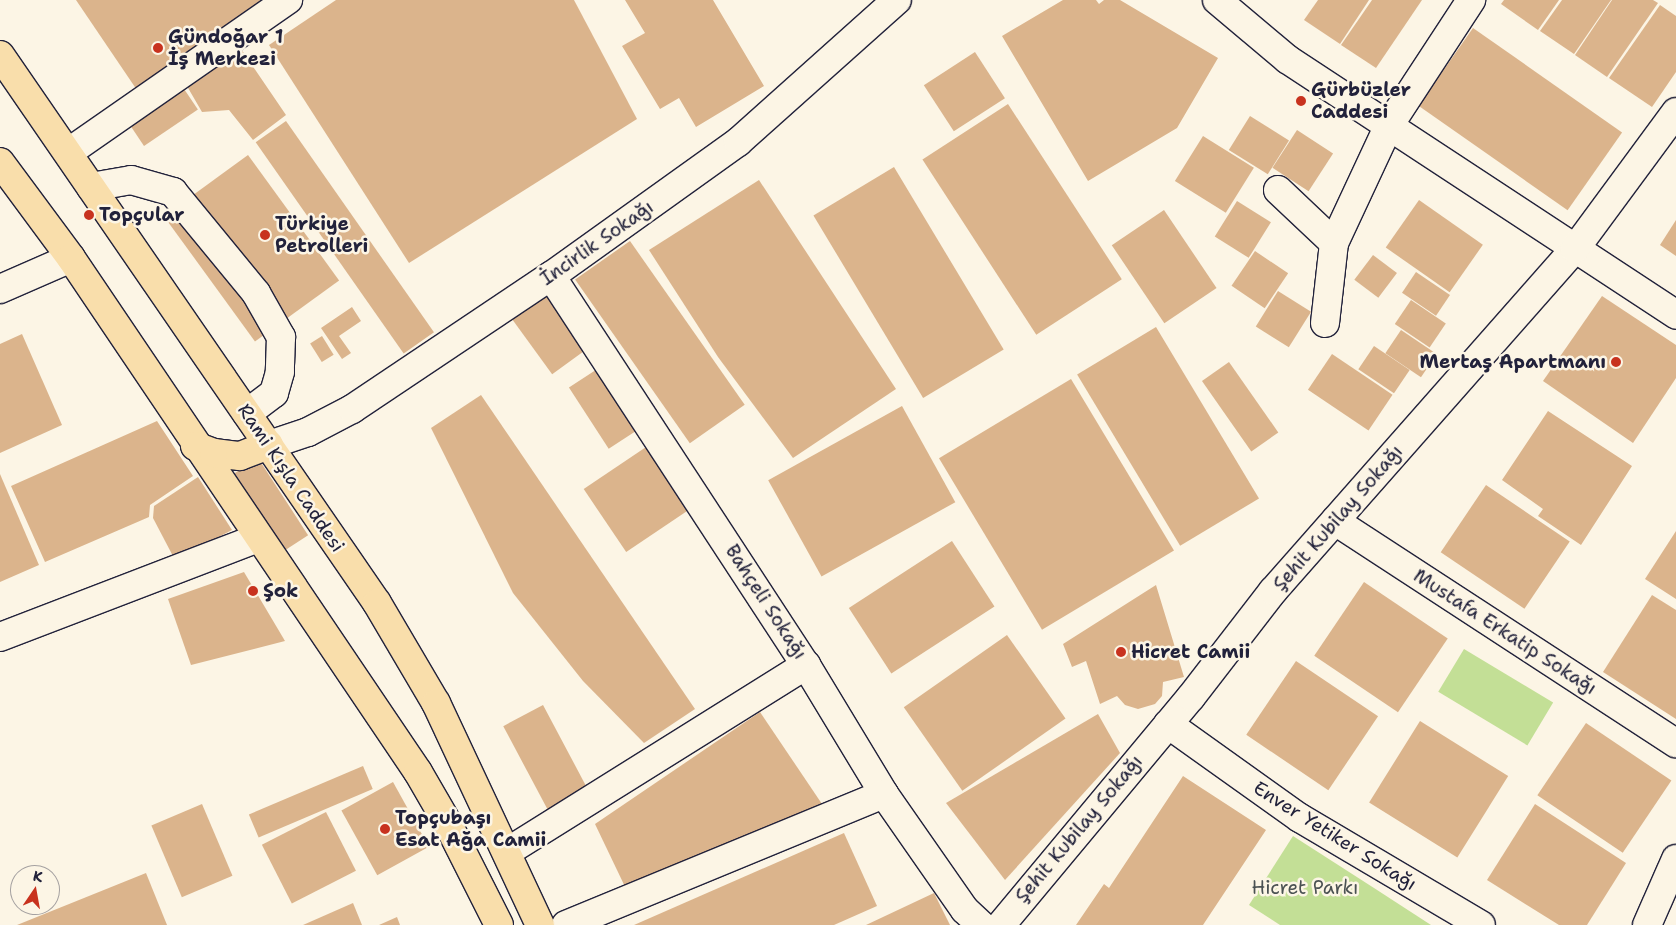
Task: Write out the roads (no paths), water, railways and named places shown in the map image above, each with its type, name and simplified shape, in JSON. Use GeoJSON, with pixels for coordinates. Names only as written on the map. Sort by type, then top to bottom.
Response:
{"type":"FeatureCollection","features":[{"type":"Feature","properties":{"kind":"main road","name":"Rami Kışla Caddesi"},"geometry":{"type":"LineString","coordinates":[[0,55],[69,152],[405,648],[436,703],[540,925]]}},
{"type":"Feature","properties":{"kind":"main road"},"geometry":{"type":"LineString","coordinates":[[0,162],[71,258],[195,446],[418,772],[456,838],[498,925]]}},
{"type":"Feature","properties":{"kind":"main road"},"geometry":{"type":"LineString","coordinates":[[195,446],[214,453],[240,456],[269,445]]}},
{"type":"Feature","properties":{"kind":"street"},"geometry":{"type":"LineString","coordinates":[[69,152],[288,0]]}},
{"type":"Feature","properties":{"kind":"street","name":"İncirlik Sokağı"},"geometry":{"type":"LineString","coordinates":[[269,445],[308,432],[352,409],[551,276],[738,142],[897,0]]}},
{"type":"Feature","properties":{"kind":"street"},"geometry":{"type":"LineString","coordinates":[[1217,0],[1288,60],[1676,315]]}},
{"type":"Feature","properties":{"kind":"street"},"geometry":{"type":"LineString","coordinates":[[1325,323],[1334,243],[1388,127],[1470,0]]}},
{"type":"Feature","properties":{"kind":"street","name":"Şehit Kubilay Sokağı"},"geometry":{"type":"LineString","coordinates":[[1001,925],[1168,724],[1273,591],[1575,249],[1676,112]]}},
{"type":"Feature","properties":{"kind":"street"},"geometry":{"type":"LineString","coordinates":[[92,187],[131,180],[173,192],[256,293],[282,337],[280,372],[274,393],[247,413]]}},
{"type":"Feature","properties":{"kind":"street"},"geometry":{"type":"LineString","coordinates":[[1278,190],[1334,243]]}},
{"type":"Feature","properties":{"kind":"street"},"geometry":{"type":"LineString","coordinates":[[0,289],[71,258]]}},
{"type":"Feature","properties":{"kind":"street","name":"Bahçeli Sokağı"},"geometry":{"type":"LineString","coordinates":[[551,276],[806,665],[884,794],[965,910],[982,925]]}},
{"type":"Feature","properties":{"kind":"street","name":"Mustafa Erkatip Sokağı"},"geometry":{"type":"LineString","coordinates":[[1335,521],[1676,743]]}},
{"type":"Feature","properties":{"kind":"street"},"geometry":{"type":"LineString","coordinates":[[0,637],[258,538]]}},
{"type":"Feature","properties":{"kind":"street"},"geometry":{"type":"LineString","coordinates":[[507,852],[806,665]]}},
{"type":"Feature","properties":{"kind":"street","name":"Enver Yetiker Sokağı"},"geometry":{"type":"LineString","coordinates":[[1168,724],[1300,818],[1481,925]]}},
{"type":"Feature","properties":{"kind":"street"},"geometry":{"type":"LineString","coordinates":[[566,925],[884,794]]}},
{"type":"Feature","properties":{"kind":"street"},"geometry":{"type":"LineString","coordinates":[[1647,925],[1676,859]]}},
{"type":"Feature","properties":{"kind":"place","name":"Gündoğar 1 İş Merkezi"},"geometry":{"type":"Point","coordinates":[158,48]}},
{"type":"Feature","properties":{"kind":"place","name":"Gürbüzler Caddesi"},"geometry":{"type":"Point","coordinates":[1301,101]}},
{"type":"Feature","properties":{"kind":"place","name":"Topçular"},"geometry":{"type":"Point","coordinates":[89,215]}},
{"type":"Feature","properties":{"kind":"place","name":"Türkiye Petrolleri"},"geometry":{"type":"Point","coordinates":[265,235]}},
{"type":"Feature","properties":{"kind":"place","name":"Mertaş Apartmanı"},"geometry":{"type":"Point","coordinates":[1616,362]}},
{"type":"Feature","properties":{"kind":"place","name":"Şok"},"geometry":{"type":"Point","coordinates":[253,591]}},
{"type":"Feature","properties":{"kind":"place","name":"Hicret Camii"},"geometry":{"type":"Point","coordinates":[1121,652]}},
{"type":"Feature","properties":{"kind":"place","name":"Topçubaşı Esat Ağa Camii"},"geometry":{"type":"Point","coordinates":[385,829]}},
{"type":"Feature","properties":{"kind":"park label","name":"Hicret Parkı"},"geometry":{"type":"Point","coordinates":[1305,888]}}]}
